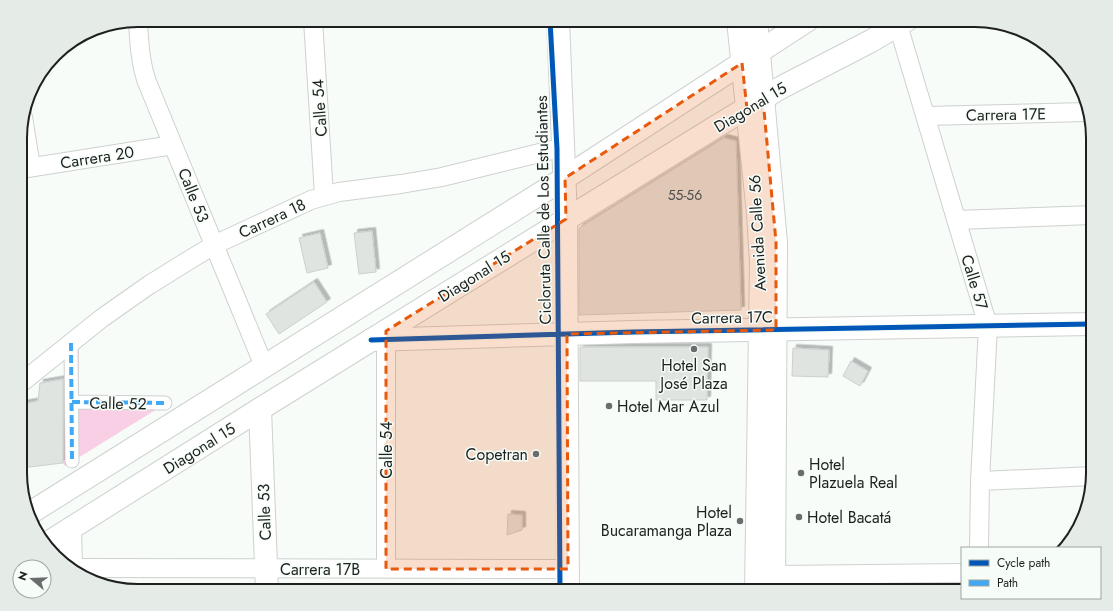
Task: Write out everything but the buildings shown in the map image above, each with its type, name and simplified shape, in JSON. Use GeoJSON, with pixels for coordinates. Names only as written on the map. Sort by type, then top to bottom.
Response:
{"type":"FeatureCollection","features":[{"type":"Feature","properties":{"kind":"main road"},"geometry":{"type":"LineString","coordinates":[[558,27],[566,219],[568,584]]}},
{"type":"Feature","properties":{"kind":"main road","name":"Avenida Calle 56"},"geometry":{"type":"LineString","coordinates":[[740,27],[750,58],[755,104],[760,241],[768,330],[774,583]]}},
{"type":"Feature","properties":{"kind":"main road","name":"Avenida Calle 56"},"geometry":{"type":"LineString","coordinates":[[750,58],[755,27]]}},
{"type":"Feature","properties":{"kind":"main road"},"geometry":{"type":"LineString","coordinates":[[34,511],[565,178],[797,27]]}},
{"type":"Feature","properties":{"kind":"main road","name":"Diagonal 15"},"geometry":{"type":"LineString","coordinates":[[51,541],[260,409],[381,337],[566,219],[804,75],[895,27]]}},
{"type":"Feature","properties":{"kind":"main road","name":"Carrera 17C"},"geometry":{"type":"LineString","coordinates":[[381,337],[1086,324]]}},
{"type":"Feature","properties":{"kind":"main road","name":"Avenida Calle 56"},"geometry":{"type":"LineString","coordinates":[[756,584],[768,330]]}},
{"type":"Feature","properties":{"kind":"main road","name":"Calle 53"},"geometry":{"type":"LineString","coordinates":[[260,409],[267,584]]}},
{"type":"Feature","properties":{"kind":"main road"},"geometry":{"type":"LineString","coordinates":[[70,529],[71,560]]}},
{"type":"Feature","properties":{"kind":"street","name":"Calle 53"},"geometry":{"type":"LineString","coordinates":[[139,27],[143,70],[264,366]]}},
{"type":"Feature","properties":{"kind":"street","name":"Calle 54"},"geometry":{"type":"LineString","coordinates":[[313,27],[324,195]]}},
{"type":"Feature","properties":{"kind":"street","name":"Calle 57"},"geometry":{"type":"LineString","coordinates":[[904,27],[925,116],[988,326],[980,481],[979,547]]}},
{"type":"Feature","properties":{"kind":"street","name":"Carrera 17E"},"geometry":{"type":"LineString","coordinates":[[925,116],[1082,112]]}},
{"type":"Feature","properties":{"kind":"street","name":"Carrera 20"},"geometry":{"type":"LineString","coordinates":[[27,168],[173,145]]}},
{"type":"Feature","properties":{"kind":"street","name":"Carrera 18"},"geometry":{"type":"LineString","coordinates":[[27,378],[102,318],[149,285],[214,245],[324,195],[442,177],[564,148]]}},
{"type":"Feature","properties":{"kind":"street"},"geometry":{"type":"LineString","coordinates":[[956,220],[1086,215]]}},
{"type":"Feature","properties":{"kind":"street","name":"Calle 54"},"geometry":{"type":"LineString","coordinates":[[381,337],[386,569]]}},
{"type":"Feature","properties":{"kind":"street","name":"Calle 52"},"geometry":{"type":"LineString","coordinates":[[71,343],[72,461]]}},
{"type":"Feature","properties":{"kind":"street","name":"Calle 52"},"geometry":{"type":"LineString","coordinates":[[72,402],[165,404]]}},
{"type":"Feature","properties":{"kind":"street"},"geometry":{"type":"LineString","coordinates":[[980,481],[1086,476]]}},
{"type":"Feature","properties":{"kind":"street","name":"Carrera 17B"},"geometry":{"type":"LineString","coordinates":[[82,568],[568,569]]}},
{"type":"Feature","properties":{"kind":"street"},"geometry":{"type":"LineString","coordinates":[[774,583],[961,573]]}},
{"type":"Feature","properties":{"kind":"highlighted area"},"geometry":{"type":"Polygon","coordinates":[[[742,63],[747,109],[763,99],[776,242],[776,330],[567,334],[568,569],[386,569],[386,331],[566,219],[565,178],[742,63]]]}},
{"type":"Feature","properties":{"kind":"shaded area"},"geometry":{"type":"Polygon","coordinates":[[[79,350],[78,396],[170,401],[65,466],[63,463],[65,362],[79,350]]]}},
{"type":"Feature","properties":{"kind":"marked path"},"geometry":{"type":"LineString","coordinates":[[71,343],[72,461]]}},
{"type":"Feature","properties":{"kind":"marked path"},"geometry":{"type":"LineString","coordinates":[[72,402],[165,403]]}},
{"type":"Feature","properties":{"kind":"cycle path","name":"Cicloruta Calle de Los Estudiantes"},"geometry":{"type":"LineString","coordinates":[[550,27],[557,149],[560,584]]}},
{"type":"Feature","properties":{"kind":"cycle path"},"geometry":{"type":"LineString","coordinates":[[371,340],[633,332],[1086,324]]}},
{"type":"Feature","properties":{"kind":"place","name":"Hotel San José Plaza"},"geometry":{"type":"Point","coordinates":[694,349]}},
{"type":"Feature","properties":{"kind":"place","name":"Hotel Mar Azul"},"geometry":{"type":"Point","coordinates":[609,406]}},
{"type":"Feature","properties":{"kind":"place","name":"Copetran"},"geometry":{"type":"Point","coordinates":[536,454]}},
{"type":"Feature","properties":{"kind":"place","name":"Hotel Plazuela Real"},"geometry":{"type":"Point","coordinates":[801,473]}},
{"type":"Feature","properties":{"kind":"place","name":"Hotel Bacatá"},"geometry":{"type":"Point","coordinates":[799,517]}},
{"type":"Feature","properties":{"kind":"place","name":"Hotel Bucaramanga Plaza"},"geometry":{"type":"Point","coordinates":[740,521]}}]}
